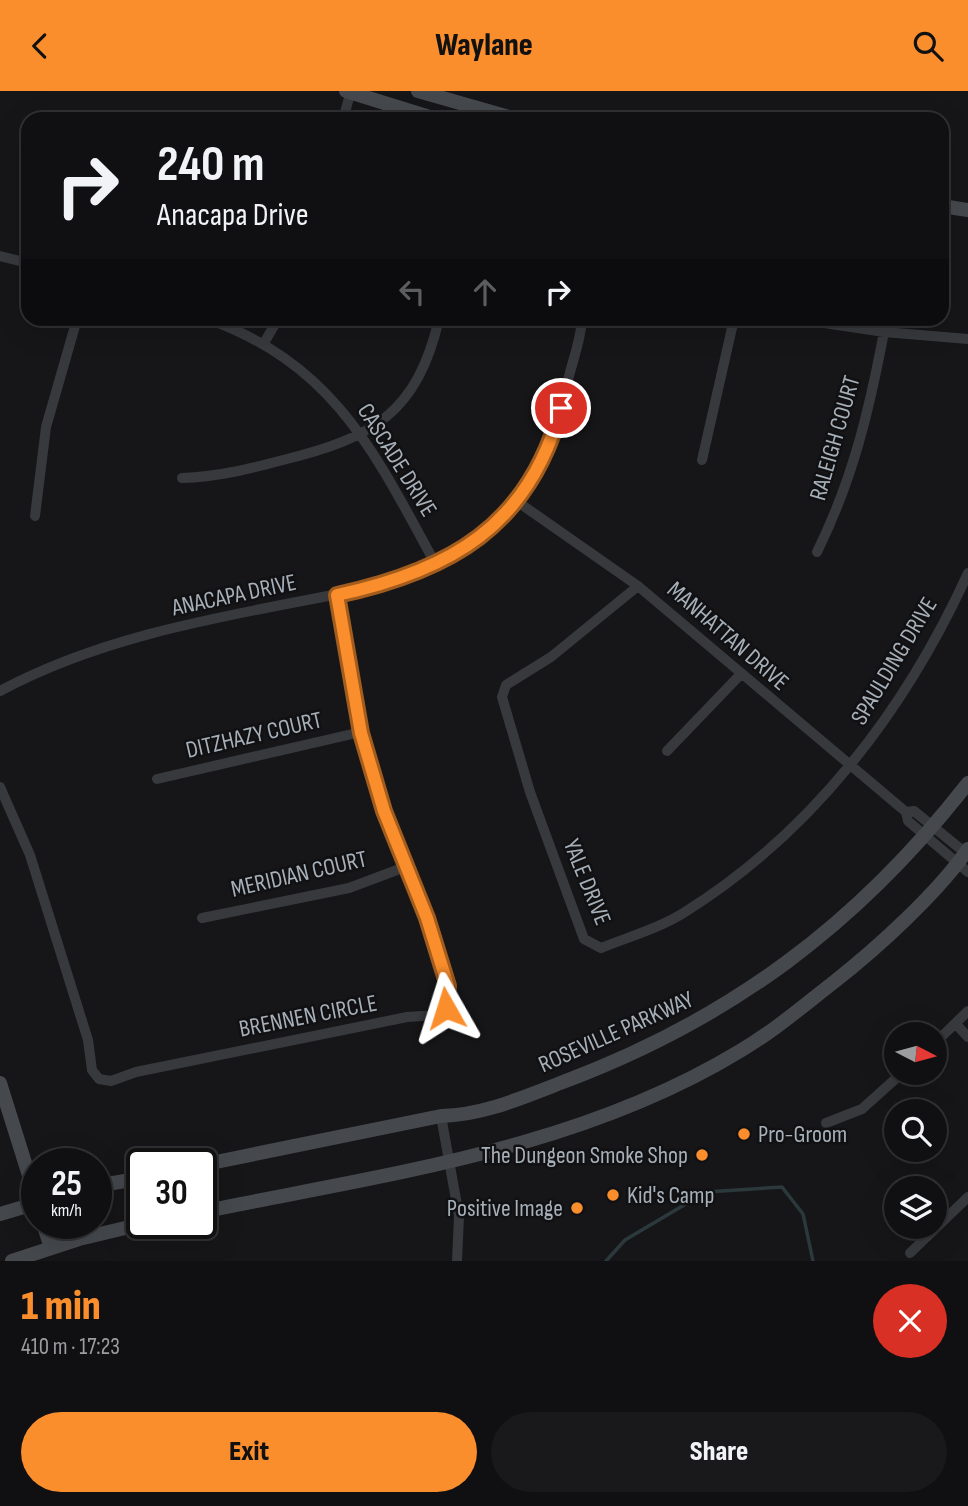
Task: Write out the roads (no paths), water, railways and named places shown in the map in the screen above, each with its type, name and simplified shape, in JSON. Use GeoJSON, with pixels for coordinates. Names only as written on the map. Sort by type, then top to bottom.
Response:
{"type":"FeatureCollection","features":[{"type":"Feature","properties":{"kind":"main road"},"geometry":{"type":"LineString","coordinates":[[418,91],[492,112]]}},
{"type":"Feature","properties":{"kind":"main road"},"geometry":{"type":"LineString","coordinates":[[350,92],[414,112]]}},
{"type":"Feature","properties":{"kind":"main road"},"geometry":{"type":"LineString","coordinates":[[949,208],[968,210]]}},
{"type":"Feature","properties":{"kind":"main road","name":"ROSEVILLE PARKWAY"},"geometry":{"type":"LineString","coordinates":[[217,1162],[441,1116],[470,1115],[605,1066],[716,1012],[779,970],[842,920],[930,832],[968,783]]}},
{"type":"Feature","properties":{"kind":"main road"},"geometry":{"type":"LineString","coordinates":[[217,1209],[502,1150],[600,1118],[671,1087],[739,1052],[773,1030],[861,961],[965,859]]}},
{"type":"Feature","properties":{"kind":"main road"},"geometry":{"type":"LineString","coordinates":[[0,1083],[21,1151]]}},
{"type":"Feature","properties":{"kind":"main road"},"geometry":{"type":"LineString","coordinates":[[0,1214],[21,1207]]}},
{"type":"Feature","properties":{"kind":"main road"},"geometry":{"type":"LineString","coordinates":[[12,1261],[52,1255],[126,1230]]}},
{"type":"Feature","properties":{"kind":"street"},"geometry":{"type":"LineString","coordinates":[[345,112],[350,92]]}},
{"type":"Feature","properties":{"kind":"street"},"geometry":{"type":"LineString","coordinates":[[0,256],[21,261]]}},
{"type":"Feature","properties":{"kind":"street"},"geometry":{"type":"LineString","coordinates":[[35,516],[46,427],[75,326]]}},
{"type":"Feature","properties":{"kind":"street","name":"CASCADE DRIVE"},"geometry":{"type":"LineString","coordinates":[[224,326],[264,343],[326,392],[362,434],[436,565]]}},
{"type":"Feature","properties":{"kind":"street"},"geometry":{"type":"LineString","coordinates":[[264,343],[274,326]]}},
{"type":"Feature","properties":{"kind":"street"},"geometry":{"type":"LineString","coordinates":[[182,478],[226,474],[321,451],[362,434],[400,406],[416,385],[427,361],[437,326]]}},
{"type":"Feature","properties":{"kind":"street","name":"ANACAPA DRIVE"},"geometry":{"type":"LineString","coordinates":[[0,691],[48,668],[128,640],[383,585],[436,565],[483,534],[515,501],[545,453],[557,423],[580,326]]}},
{"type":"Feature","properties":{"kind":"street"},"geometry":{"type":"LineString","coordinates":[[702,460],[732,326]]}},
{"type":"Feature","properties":{"kind":"street"},"geometry":{"type":"LineString","coordinates":[[844,326],[968,339]]}},
{"type":"Feature","properties":{"kind":"street","name":"RALEIGH COURT"},"geometry":{"type":"LineString","coordinates":[[817,552],[840,506],[859,450],[884,332]]}},
{"type":"Feature","properties":{"kind":"street","name":"MANHATTAN DRIVE"},"geometry":{"type":"LineString","coordinates":[[515,501],[638,586],[850,767],[906,812],[914,811],[944,853],[965,859]]}},
{"type":"Feature","properties":{"kind":"street","name":"SPAULDING DRIVE"},"geometry":{"type":"LineString","coordinates":[[850,767],[938,638],[968,573]]}},
{"type":"Feature","properties":{"kind":"street","name":"YALE DRIVE"},"geometry":{"type":"LineString","coordinates":[[638,586],[551,657],[506,685],[502,698],[530,792],[584,939],[591,945],[601,948],[692,907],[743,872],[850,767]]}},
{"type":"Feature","properties":{"kind":"street","name":"BRENNEN CIRCLE"},"geometry":{"type":"LineString","coordinates":[[0,787],[30,855],[88,1040],[92,1070],[99,1079],[111,1081],[149,1069],[407,1017],[438,1015],[446,1008],[448,986],[427,918],[405,867],[361,733],[337,595]]}},
{"type":"Feature","properties":{"kind":"street"},"geometry":{"type":"LineString","coordinates":[[667,751],[740,675]]}},
{"type":"Feature","properties":{"kind":"street","name":"DITZHAZY COURT"},"geometry":{"type":"LineString","coordinates":[[157,779],[361,733]]}},
{"type":"Feature","properties":{"kind":"street","name":"MANHATTAN DRIVE"},"geometry":{"type":"LineString","coordinates":[[930,832],[951,842],[965,859]]}},
{"type":"Feature","properties":{"kind":"street","name":"MERIDIAN COURT"},"geometry":{"type":"LineString","coordinates":[[202,918],[349,888],[405,867]]}},
{"type":"Feature","properties":{"kind":"street"},"geometry":{"type":"LineString","coordinates":[[947,1032],[968,1011]]}},
{"type":"Feature","properties":{"kind":"street"},"geometry":{"type":"LineString","coordinates":[[956,1024],[968,1037]]}},
{"type":"Feature","properties":{"kind":"street"},"geometry":{"type":"LineString","coordinates":[[826,1123],[862,1109],[889,1085]]}},
{"type":"Feature","properties":{"kind":"street"},"geometry":{"type":"LineString","coordinates":[[441,1116],[459,1216],[457,1261]]}},
{"type":"Feature","properties":{"kind":"street"},"geometry":{"type":"LineString","coordinates":[[910,1253],[968,1197]]}},
{"type":"Feature","properties":{"kind":"waterway"},"geometry":{"type":"LineString","coordinates":[[606,1261],[625,1240],[706,1192],[782,1187],[803,1214],[813,1261]]}},
{"type":"Feature","properties":{"kind":"place","name":"Pro-Groom"},"geometry":{"type":"Point","coordinates":[744,1134]}},
{"type":"Feature","properties":{"kind":"place","name":"The Dungeon Smoke Shop"},"geometry":{"type":"Point","coordinates":[702,1155]}},
{"type":"Feature","properties":{"kind":"place","name":"Kid's Camp"},"geometry":{"type":"Point","coordinates":[613,1195]}},
{"type":"Feature","properties":{"kind":"place","name":"Positive Image"},"geometry":{"type":"Point","coordinates":[577,1208]}}]}
